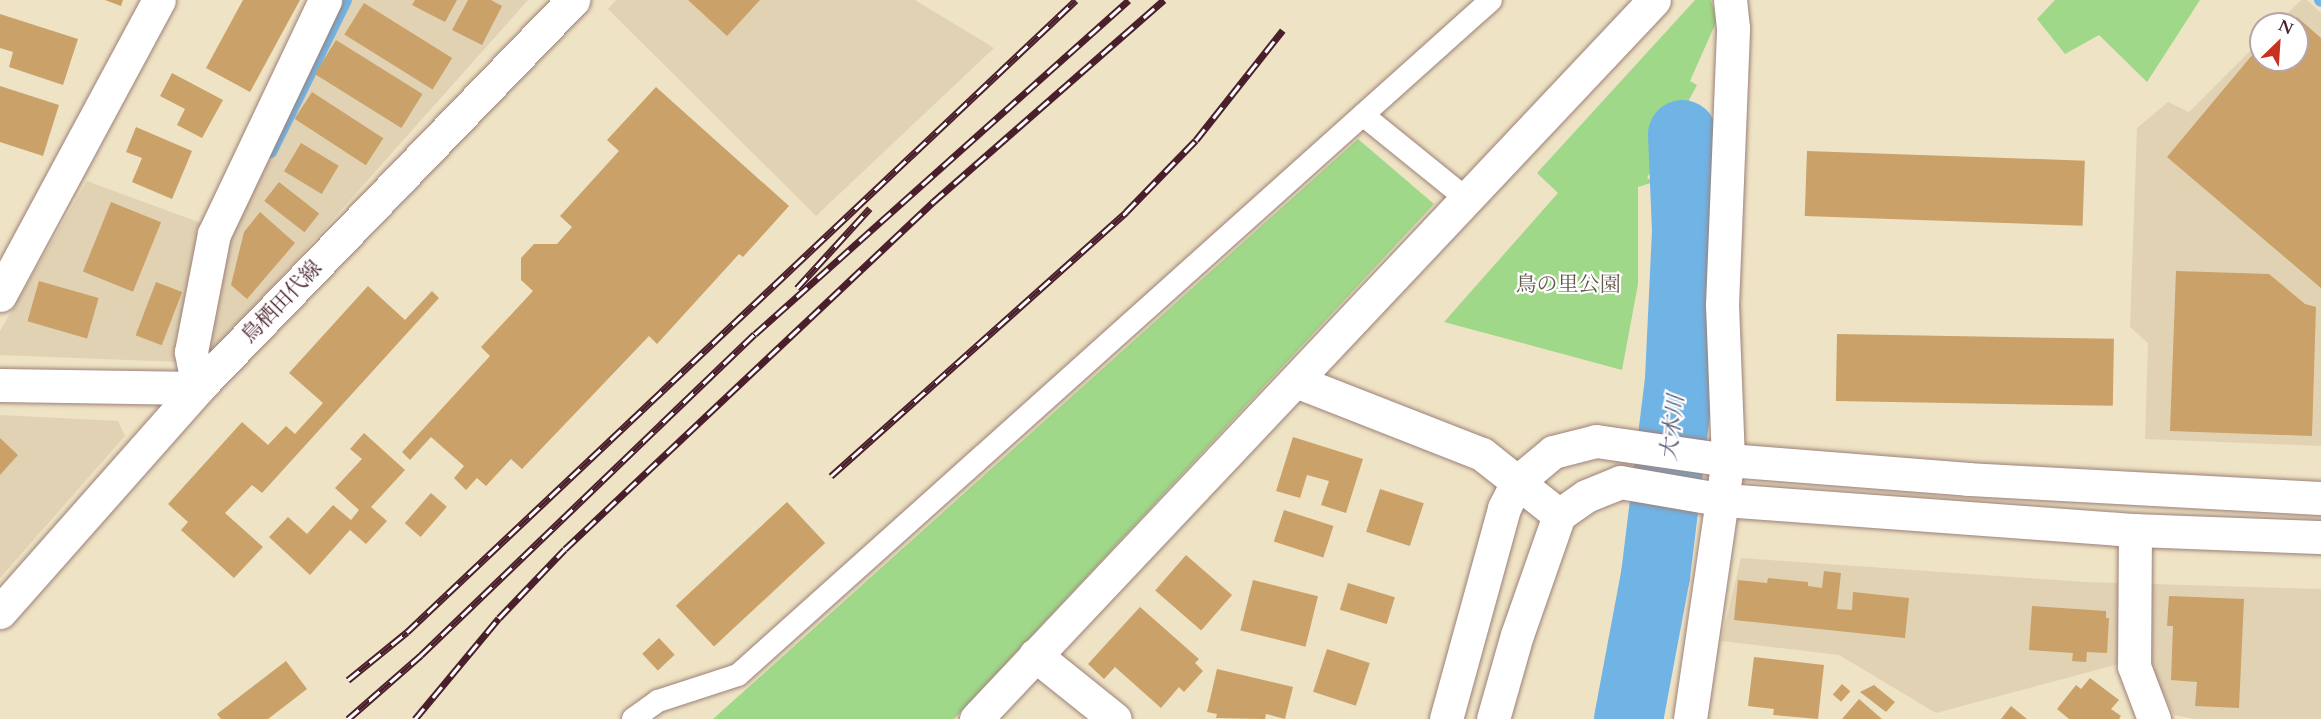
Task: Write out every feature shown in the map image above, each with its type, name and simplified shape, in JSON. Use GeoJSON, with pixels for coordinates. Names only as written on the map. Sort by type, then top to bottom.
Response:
{"type":"FeatureCollection","features":[{"type":"Feature","properties":{"kind":"street"},"geometry":{"type":"LineString","coordinates":[[0,295],[159,0]]}},
{"type":"Feature","properties":{"kind":"street"},"geometry":{"type":"LineString","coordinates":[[0,385],[198,388],[191,352],[214,234],[325,0]]}},
{"type":"Feature","properties":{"kind":"street","name":"鳥栖田代線"},"geometry":{"type":"LineString","coordinates":[[0,612],[198,388],[573,0]]}},
{"type":"Feature","properties":{"kind":"street"},"geometry":{"type":"LineString","coordinates":[[976,719],[1298,382],[1654,0]]}},
{"type":"Feature","properties":{"kind":"street"},"geometry":{"type":"LineString","coordinates":[[1690,719],[1724,500],[1728,460],[1722,304],[1725,157],[1733,28],[1730,0]]}},
{"type":"Feature","properties":{"kind":"street"},"geometry":{"type":"LineString","coordinates":[[1298,382],[1482,454],[1558,515]]}},
{"type":"Feature","properties":{"kind":"street"},"geometry":{"type":"LineString","coordinates":[[1446,719],[1504,508],[1517,482],[1553,452],[1596,441],[1625,443],[1728,460],[1968,479],[2321,498]]}},
{"type":"Feature","properties":{"kind":"street"},"geometry":{"type":"LineString","coordinates":[[1493,719],[1516,635],[1558,515],[1586,496],[1620,482],[1724,500],[2134,530],[2321,537]]}},
{"type":"Feature","properties":{"kind":"street"},"geometry":{"type":"LineString","coordinates":[[2134,530],[2134,666],[2154,719]]}},
{"type":"Feature","properties":{"kind":"street"},"geometry":{"type":"LineString","coordinates":[[1035,655],[1115,719]]}},
{"type":"Feature","properties":{"kind":"lane"},"geometry":{"type":"LineString","coordinates":[[633,719],[658,701],[738,675],[1491,0]]}},
{"type":"Feature","properties":{"kind":"lane"},"geometry":{"type":"LineString","coordinates":[[1363,115],[1468,200]]}},
{"type":"Feature","properties":{"kind":"shaded area"},"geometry":{"type":"Polygon","coordinates":[[[339,0],[528,0],[205,363],[0,355],[0,331],[87,181],[228,233],[339,0]]]}},
{"type":"Feature","properties":{"kind":"shaded area"},"geometry":{"type":"Polygon","coordinates":[[[616,0],[915,0],[994,48],[816,216],[608,9],[616,0]]]}},
{"type":"Feature","properties":{"kind":"shaded area"},"geometry":{"type":"Polygon","coordinates":[[[2301,0],[2307,0],[2321,13],[2321,446],[2145,439],[2148,343],[2130,327],[2137,128],[2168,102],[2189,112],[2249,52],[2249,72],[2309,72],[2309,12],[2289,12],[2301,0]]]}},
{"type":"Feature","properties":{"kind":"shaded area"},"geometry":{"type":"Polygon","coordinates":[[[0,415],[118,421],[125,436],[0,578],[0,415]]]}},
{"type":"Feature","properties":{"kind":"shaded area"},"geometry":{"type":"Polygon","coordinates":[[[1741,558],[2085,582],[2321,589],[2321,719],[2195,719],[2174,715],[2145,657],[1936,713],[1839,655],[1721,641],[1741,558]]]}},
{"type":"Feature","properties":{"kind":"green space","name":"鳥の里公園"},"geometry":{"type":"Polygon","coordinates":[[[1695,0],[1711,0],[1717,20],[1690,81],[1697,85],[1647,178],[1654,182],[1638,187],[1638,284],[1622,370],[1444,322],[1558,193],[1537,173],[1695,0]]]}},
{"type":"Feature","properties":{"kind":"green space"},"geometry":{"type":"Polygon","coordinates":[[[2055,0],[2200,0],[2147,82],[2099,35],[2065,54],[2037,19],[2055,0]]]}},
{"type":"Feature","properties":{"kind":"green space"},"geometry":{"type":"Polygon","coordinates":[[[1358,139],[1434,204],[954,719],[713,719],[1358,139]]]}},
{"type":"Feature","properties":{"kind":"building"},"geometry":{"type":"Polygon","coordinates":[[[105,0],[123,0],[121,6],[105,0]]]}},
{"type":"Feature","properties":{"kind":"building"},"geometry":{"type":"Polygon","coordinates":[[[243,0],[300,0],[250,92],[206,68],[243,0]]]}},
{"type":"Feature","properties":{"kind":"building"},"geometry":{"type":"Polygon","coordinates":[[[415,0],[457,0],[445,22],[412,5],[415,0]]]}},
{"type":"Feature","properties":{"kind":"building"},"geometry":{"type":"Polygon","coordinates":[[[468,0],[491,0],[502,6],[482,45],[452,30],[468,0]]]}},
{"type":"Feature","properties":{"kind":"building"},"geometry":{"type":"Polygon","coordinates":[[[688,0],[760,0],[727,36],[688,0]]]}},
{"type":"Feature","properties":{"kind":"building"},"geometry":{"type":"Polygon","coordinates":[[[364,3],[452,58],[433,89],[344,34],[364,3]]]}},
{"type":"Feature","properties":{"kind":"building"},"geometry":{"type":"Polygon","coordinates":[[[0,14],[78,39],[63,85],[9,67],[13,52],[0,48],[0,14]]]}},
{"type":"Feature","properties":{"kind":"building"},"geometry":{"type":"Polygon","coordinates":[[[2309,28],[2321,38],[2321,288],[2167,157],[2249,59],[2249,72],[2309,72],[2309,28]]]}},
{"type":"Feature","properties":{"kind":"building"},"geometry":{"type":"Polygon","coordinates":[[[336,40],[423,94],[401,128],[315,74],[336,40]]]}},
{"type":"Feature","properties":{"kind":"building"},"geometry":{"type":"Polygon","coordinates":[[[172,73],[223,100],[202,138],[177,125],[185,109],[160,96],[172,73]]]}},
{"type":"Feature","properties":{"kind":"building"},"geometry":{"type":"Polygon","coordinates":[[[0,86],[59,105],[43,156],[0,142],[0,86]]]}},
{"type":"Feature","properties":{"kind":"building"},"geometry":{"type":"Polygon","coordinates":[[[656,87],[789,206],[743,257],[739,254],[657,344],[649,336],[522,469],[511,459],[486,486],[477,478],[466,490],[454,478],[464,466],[431,437],[410,460],[402,452],[490,356],[481,347],[533,291],[521,280],[521,258],[534,244],[557,244],[572,227],[560,216],[619,151],[607,140],[656,87]]]}},
{"type":"Feature","properties":{"kind":"building"},"geometry":{"type":"Polygon","coordinates":[[[312,92],[383,138],[366,165],[295,119],[312,92]]]}},
{"type":"Feature","properties":{"kind":"building"},"geometry":{"type":"Polygon","coordinates":[[[136,127],[192,151],[172,199],[132,182],[142,158],[126,152],[136,127]]]}},
{"type":"Feature","properties":{"kind":"building"},"geometry":{"type":"Polygon","coordinates":[[[301,143],[339,166],[322,194],[284,171],[301,143]]]}},
{"type":"Feature","properties":{"kind":"building"},"geometry":{"type":"Polygon","coordinates":[[[1807,151],[2085,161],[2083,226],[1805,216],[1807,151]]]}},
{"type":"Feature","properties":{"kind":"building"},"geometry":{"type":"Polygon","coordinates":[[[279,182],[319,213],[304,232],[264,201],[279,182]]]}},
{"type":"Feature","properties":{"kind":"building"},"geometry":{"type":"Polygon","coordinates":[[[111,202],[161,222],[133,292],[83,272],[111,202]]]}},
{"type":"Feature","properties":{"kind":"building"},"geometry":{"type":"Polygon","coordinates":[[[260,212],[295,243],[247,299],[231,285],[244,232],[260,212]]]}},
{"type":"Feature","properties":{"kind":"building"},"geometry":{"type":"Polygon","coordinates":[[[2176,271],[2269,274],[2305,304],[2316,307],[2312,436],[2170,431],[2176,271]]]}},
{"type":"Feature","properties":{"kind":"building"},"geometry":{"type":"Polygon","coordinates":[[[39,281],[99,298],[87,338],[27,321],[39,281]]]}},
{"type":"Feature","properties":{"kind":"building"},"geometry":{"type":"Polygon","coordinates":[[[156,282],[182,292],[162,345],[136,335],[156,282]]]}},
{"type":"Feature","properties":{"kind":"building"},"geometry":{"type":"Polygon","coordinates":[[[368,286],[405,320],[432,291],[439,298],[262,493],[252,485],[225,513],[263,547],[234,578],[181,530],[188,522],[168,504],[242,422],[268,445],[286,426],[295,434],[323,403],[289,373],[368,286]]]}},
{"type":"Feature","properties":{"kind":"building"},"geometry":{"type":"Polygon","coordinates":[[[1837,334],[2114,339],[2113,406],[1836,401],[1837,334]]]}},
{"type":"Feature","properties":{"kind":"building"},"geometry":{"type":"Polygon","coordinates":[[[364,433],[405,470],[371,507],[387,521],[366,544],[350,530],[310,575],[269,537],[288,517],[307,534],[333,505],[351,520],[359,510],[335,488],[362,459],[350,449],[364,433]]]}},
{"type":"Feature","properties":{"kind":"building"},"geometry":{"type":"Polygon","coordinates":[[[1293,437],[1363,459],[1346,513],[1321,505],[1329,481],[1307,475],[1300,498],[1276,491],[1293,437]]]}},
{"type":"Feature","properties":{"kind":"building"},"geometry":{"type":"Polygon","coordinates":[[[0,438],[18,455],[0,475],[0,438]]]}},
{"type":"Feature","properties":{"kind":"building"},"geometry":{"type":"Polygon","coordinates":[[[1380,489],[1424,503],[1410,546],[1366,532],[1380,489]]]}},
{"type":"Feature","properties":{"kind":"building"},"geometry":{"type":"Polygon","coordinates":[[[431,493],[447,507],[421,537],[405,523],[431,493]]]}},
{"type":"Feature","properties":{"kind":"building"},"geometry":{"type":"Polygon","coordinates":[[[787,502],[825,543],[714,647],[676,606],[787,502]]]}},
{"type":"Feature","properties":{"kind":"building"},"geometry":{"type":"Polygon","coordinates":[[[1284,510],[1333,526],[1323,557],[1274,541],[1284,510]]]}},
{"type":"Feature","properties":{"kind":"building"},"geometry":{"type":"Polygon","coordinates":[[[1186,555],[1232,595],[1201,630],[1155,590],[1186,555]]]}},
{"type":"Feature","properties":{"kind":"building"},"geometry":{"type":"Polygon","coordinates":[[[1824,571],[1841,573],[1837,609],[1852,610],[1853,592],[1909,598],[1905,638],[1734,620],[1738,580],[1767,583],[1768,578],[1808,582],[1808,586],[1822,588],[1824,571]]]}},
{"type":"Feature","properties":{"kind":"building"},"geometry":{"type":"Polygon","coordinates":[[[1253,580],[1318,596],[1305,647],[1240,630],[1253,580]]]}},
{"type":"Feature","properties":{"kind":"building"},"geometry":{"type":"Polygon","coordinates":[[[1348,583],[1395,597],[1387,624],[1340,610],[1348,583]]]}},
{"type":"Feature","properties":{"kind":"building"},"geometry":{"type":"Polygon","coordinates":[[[2169,596],[2244,599],[2239,708],[2195,706],[2197,682],[2171,680],[2173,626],[2167,626],[2169,596]]]}},
{"type":"Feature","properties":{"kind":"building"},"geometry":{"type":"Polygon","coordinates":[[[2032,606],[2106,611],[2106,618],[2109,618],[2107,653],[2087,652],[2086,662],[2072,661],[2073,653],[2029,650],[2032,606]]]}},
{"type":"Feature","properties":{"kind":"building"},"geometry":{"type":"Polygon","coordinates":[[[1140,607],[1199,659],[1195,663],[1203,671],[1184,692],[1179,687],[1161,708],[1115,667],[1104,679],[1088,664],[1140,607]]]}},
{"type":"Feature","properties":{"kind":"building"},"geometry":{"type":"Polygon","coordinates":[[[659,638],[675,655],[658,671],[642,654],[659,638]]]}},
{"type":"Feature","properties":{"kind":"building"},"geometry":{"type":"Polygon","coordinates":[[[1327,649],[1370,663],[1356,706],[1313,692],[1327,649]]]}},
{"type":"Feature","properties":{"kind":"building"},"geometry":{"type":"Polygon","coordinates":[[[1754,657],[1824,665],[1818,719],[1773,715],[1774,709],[1748,706],[1754,657]]]}},
{"type":"Feature","properties":{"kind":"building"},"geometry":{"type":"Polygon","coordinates":[[[286,661],[307,689],[268,719],[221,719],[217,714],[286,661]]]}},
{"type":"Feature","properties":{"kind":"building"},"geometry":{"type":"Polygon","coordinates":[[[1217,669],[1293,687],[1285,719],[1266,714],[1265,719],[1216,718],[1217,714],[1207,712],[1217,669]]]}},
{"type":"Feature","properties":{"kind":"building"},"geometry":{"type":"Polygon","coordinates":[[[2090,678],[2119,700],[2111,709],[2121,716],[2119,719],[2069,719],[2057,709],[2076,685],[2081,689],[2090,678]]]}},
{"type":"Feature","properties":{"kind":"building"},"geometry":{"type":"Polygon","coordinates":[[[1842,684],[1850,691],[1841,702],[1833,695],[1842,684]]]}},
{"type":"Feature","properties":{"kind":"building"},"geometry":{"type":"Polygon","coordinates":[[[1874,685],[1895,702],[1886,712],[1860,692],[1874,685]]]}},
{"type":"Feature","properties":{"kind":"building"},"geometry":{"type":"Polygon","coordinates":[[[1859,699],[1882,719],[1842,719],[1859,699]]]}},
{"type":"Feature","properties":{"kind":"building"},"geometry":{"type":"Polygon","coordinates":[[[2011,706],[2027,719],[2001,719],[2011,706]]]}},
{"type":"Feature","properties":{"kind":"waterway"},"geometry":{"type":"LineString","coordinates":[[271,152],[346,0]]}},
{"type":"Feature","properties":{"kind":"waterway","name":"大木川"},"geometry":{"type":"LineString","coordinates":[[1628,719],[1655,575],[1679,379],[1686,230],[1682,134]]}},
{"type":"Feature","properties":{"kind":"railway"},"geometry":{"type":"LineString","coordinates":[[348,680],[407,632],[1076,0]]}},
{"type":"Feature","properties":{"kind":"railway"},"geometry":{"type":"LineString","coordinates":[[348,719],[421,655],[755,334],[1129,0]]}},
{"type":"Feature","properties":{"kind":"railway"},"geometry":{"type":"LineString","coordinates":[[415,719],[499,618],[565,549],[933,202],[1164,0]]}},
{"type":"Feature","properties":{"kind":"railway"},"geometry":{"type":"LineString","coordinates":[[831,476],[1126,212],[1196,140],[1283,30]]}},
{"type":"Feature","properties":{"kind":"railway"},"geometry":{"type":"LineString","coordinates":[[797,288],[870,208]]}}]}
